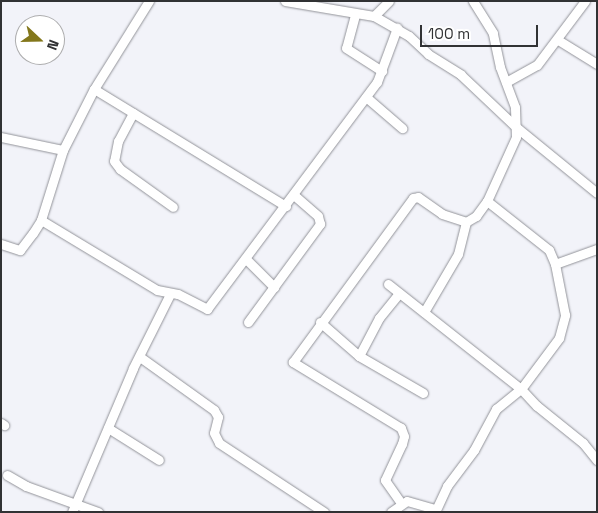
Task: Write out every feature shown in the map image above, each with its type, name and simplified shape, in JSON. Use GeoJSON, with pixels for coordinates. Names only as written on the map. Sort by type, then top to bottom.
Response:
{"type":"FeatureCollection","features":[{"type":"Feature","properties":{"kind":"street"},"geometry":{"type":"LineString","coordinates":[[1,244],[20,250],[41,220],[63,150],[94,90],[149,1]]}},
{"type":"Feature","properties":{"kind":"street"},"geometry":{"type":"LineString","coordinates":[[285,1],[355,15],[374,16],[397,28],[475,86],[516,128],[597,193]]}},
{"type":"Feature","properties":{"kind":"street"},"geometry":{"type":"LineString","coordinates":[[374,16],[389,1]]}},
{"type":"Feature","properties":{"kind":"street"},"geometry":{"type":"LineString","coordinates":[[424,312],[458,254],[466,222],[476,216],[487,201],[516,137],[515,107],[506,82],[493,33],[473,1]]}},
{"type":"Feature","properties":{"kind":"street"},"geometry":{"type":"LineString","coordinates":[[506,82],[537,65],[558,40],[585,1]]}},
{"type":"Feature","properties":{"kind":"street"},"geometry":{"type":"LineString","coordinates":[[355,15],[346,48],[382,71]]}},
{"type":"Feature","properties":{"kind":"street"},"geometry":{"type":"LineString","coordinates":[[41,220],[170,294],[178,294],[202,309],[207,309],[246,260],[366,97],[382,71],[397,28]]}},
{"type":"Feature","properties":{"kind":"street"},"geometry":{"type":"LineString","coordinates":[[558,40],[597,64]]}},
{"type":"Feature","properties":{"kind":"street"},"geometry":{"type":"LineString","coordinates":[[94,90],[286,206]]}},
{"type":"Feature","properties":{"kind":"street"},"geometry":{"type":"LineString","coordinates":[[366,97],[402,128]]}},
{"type":"Feature","properties":{"kind":"street"},"geometry":{"type":"LineString","coordinates":[[134,113],[118,141],[114,161],[120,169],[172,207]]}},
{"type":"Feature","properties":{"kind":"street"},"geometry":{"type":"LineString","coordinates":[[1,137],[63,150]]}},
{"type":"Feature","properties":{"kind":"street"},"geometry":{"type":"LineString","coordinates":[[248,322],[320,221],[294,195]]}},
{"type":"Feature","properties":{"kind":"street"},"geometry":{"type":"LineString","coordinates":[[401,503],[385,480],[402,444],[404,436],[401,428],[293,362],[320,322],[413,198],[418,197],[442,214],[466,222]]}},
{"type":"Feature","properties":{"kind":"street"},"geometry":{"type":"LineString","coordinates":[[392,512],[401,503],[416,502],[435,510],[447,486],[474,450],[496,408],[521,389],[563,329],[565,315],[556,264],[549,250],[487,201]]}},
{"type":"Feature","properties":{"kind":"street"},"geometry":{"type":"LineString","coordinates":[[556,264],[597,249]]}},
{"type":"Feature","properties":{"kind":"street"},"geometry":{"type":"LineString","coordinates":[[246,260],[274,287]]}},
{"type":"Feature","properties":{"kind":"street"},"geometry":{"type":"LineString","coordinates":[[388,284],[521,389],[537,406],[583,443],[597,460]]}},
{"type":"Feature","properties":{"kind":"street"},"geometry":{"type":"LineString","coordinates":[[359,356],[379,318],[399,293]]}},
{"type":"Feature","properties":{"kind":"street"},"geometry":{"type":"LineString","coordinates":[[74,508],[108,428],[170,294]]}},
{"type":"Feature","properties":{"kind":"street"},"geometry":{"type":"LineString","coordinates":[[320,322],[359,356],[423,393]]}},
{"type":"Feature","properties":{"kind":"street"},"geometry":{"type":"LineString","coordinates":[[140,357],[214,410],[218,417],[214,433],[219,443],[324,512]]}},
{"type":"Feature","properties":{"kind":"street"},"geometry":{"type":"LineString","coordinates":[[108,428],[159,460]]}},
{"type":"Feature","properties":{"kind":"street"},"geometry":{"type":"LineString","coordinates":[[7,475],[74,508],[98,512]]}}]}
